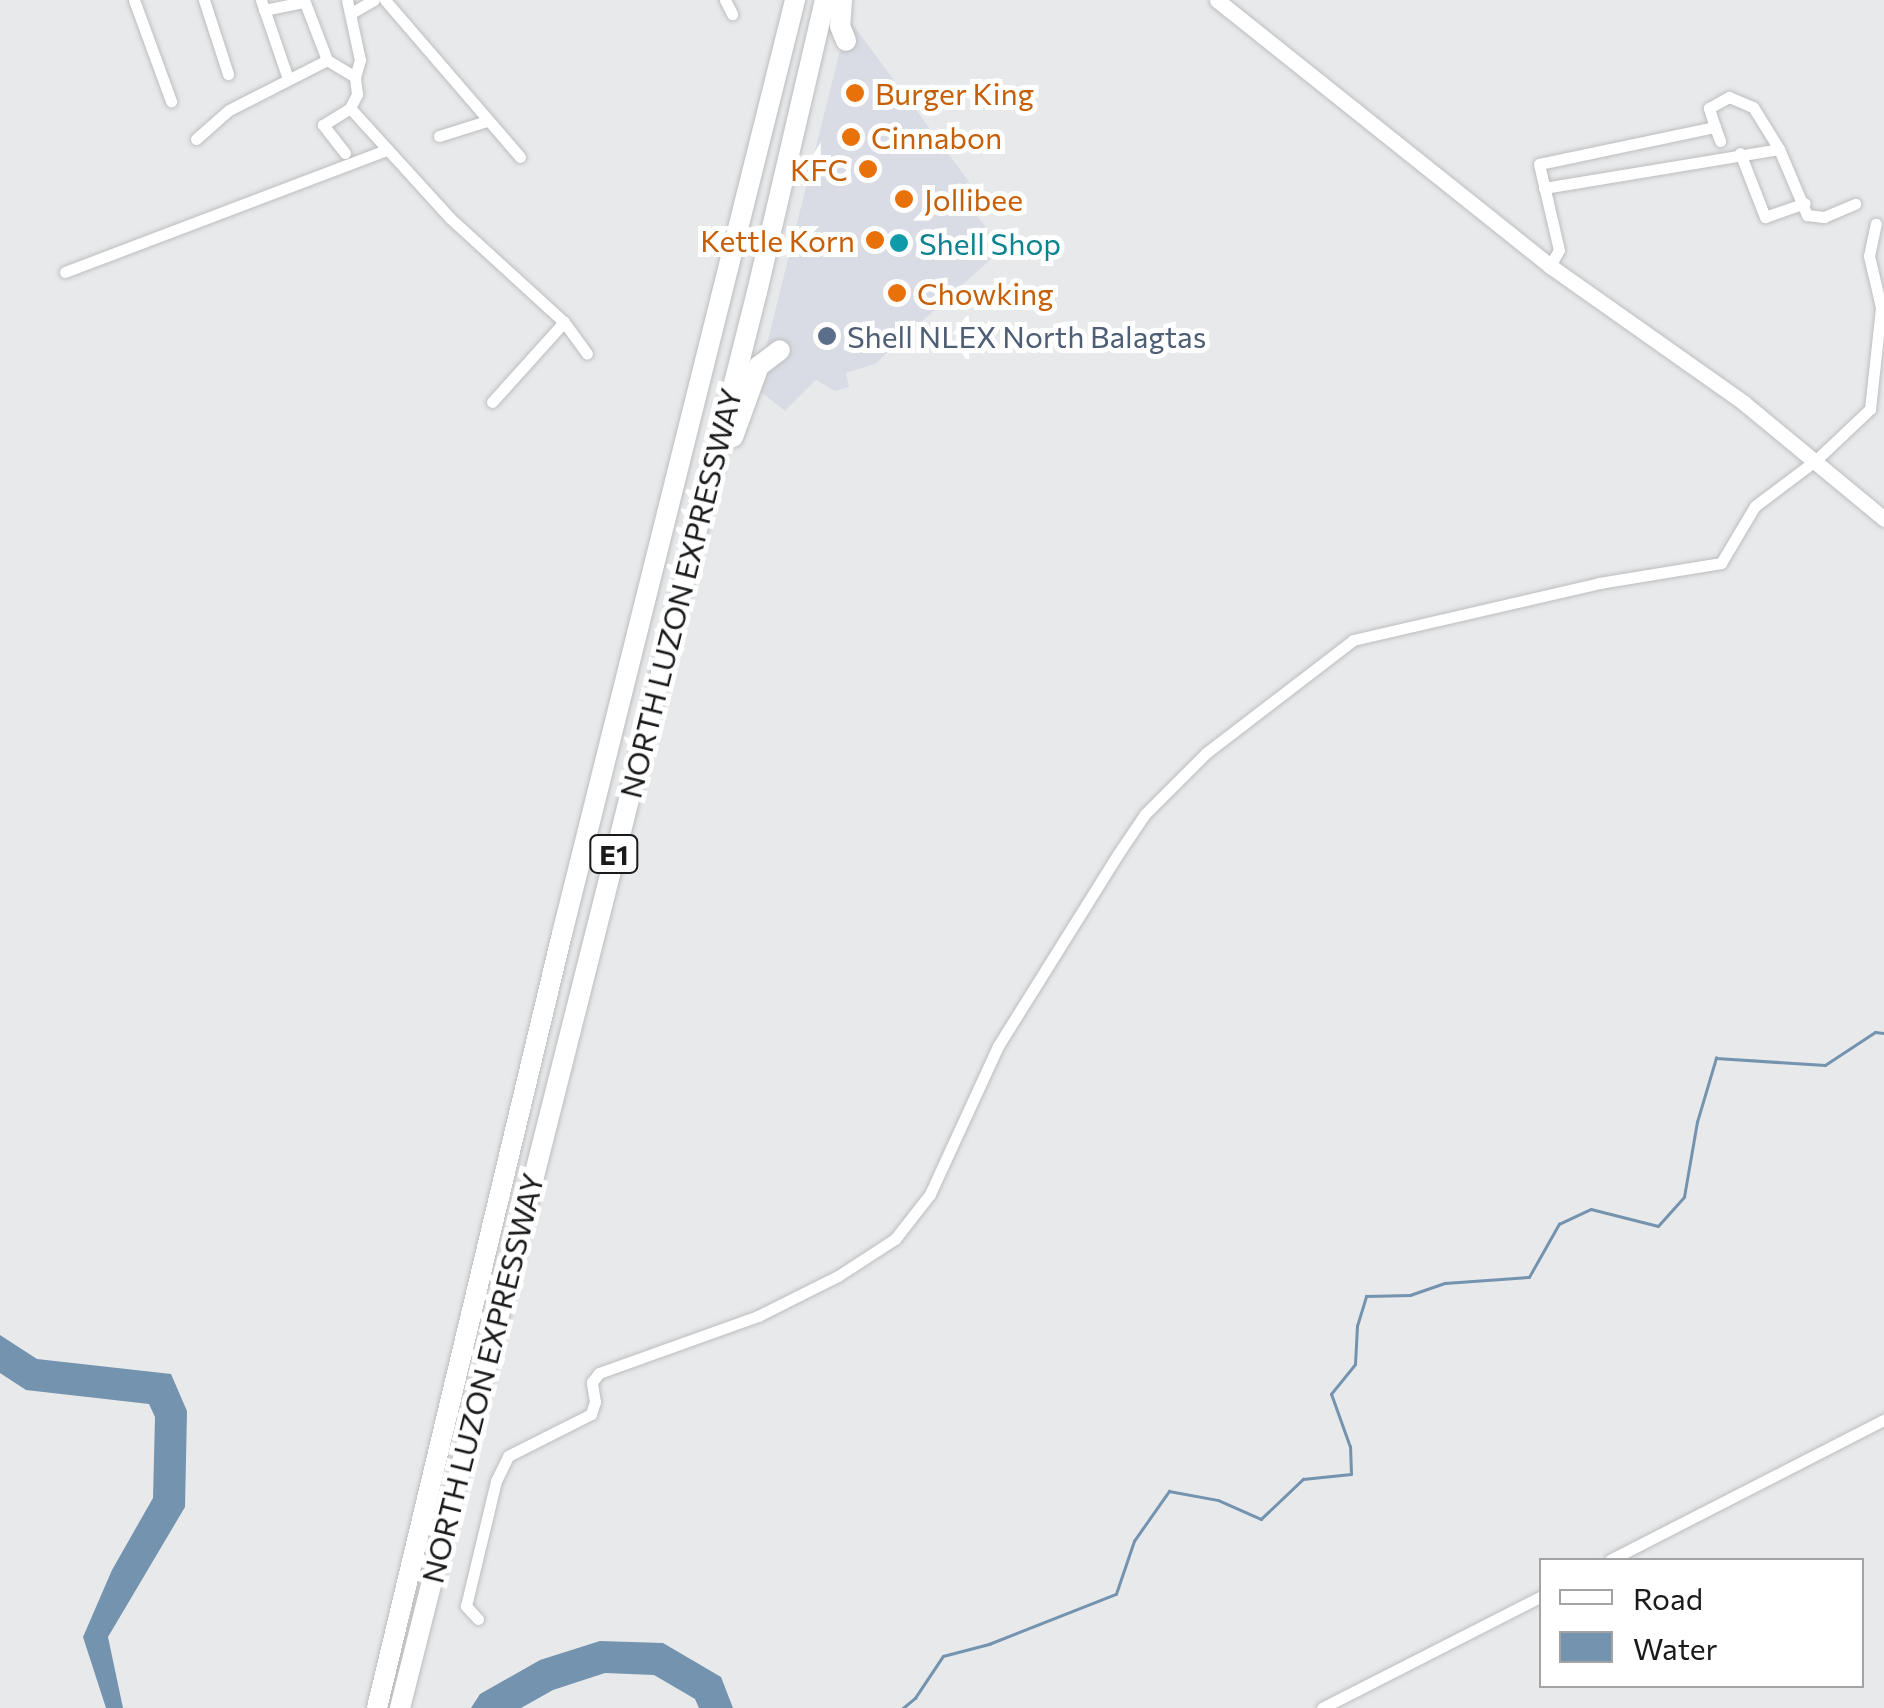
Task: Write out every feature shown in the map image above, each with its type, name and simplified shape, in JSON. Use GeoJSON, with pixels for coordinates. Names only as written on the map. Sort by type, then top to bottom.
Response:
{"type":"FeatureCollection","features":[{"type":"Feature","properties":{"kind":"highway","name":"NORTH LUZON EXPRESSWAY"},"geometry":{"type":"LineString","coordinates":[[377,1708],[562,934],[795,0]]}},
{"type":"Feature","properties":{"kind":"highway","name":"NORTH LUZON EXPRESSWAY"},"geometry":{"type":"LineString","coordinates":[[400,1708],[825,0]]}},
{"type":"Feature","properties":{"kind":"highway"},"geometry":{"type":"LineString","coordinates":[[842,0],[840,26],[846,42]]}},
{"type":"Feature","properties":{"kind":"highway"},"geometry":{"type":"LineString","coordinates":[[664,658],[692,589],[758,366],[780,350]]}},
{"type":"Feature","properties":{"kind":"street"},"geometry":{"type":"LineString","coordinates":[[134,0],[171,101]]}},
{"type":"Feature","properties":{"kind":"street"},"geometry":{"type":"LineString","coordinates":[[204,0],[228,74]]}},
{"type":"Feature","properties":{"kind":"street"},"geometry":{"type":"LineString","coordinates":[[344,153],[323,125],[350,108],[357,94],[355,77],[360,60],[350,6],[374,0]]}},
{"type":"Feature","properties":{"kind":"street"},"geometry":{"type":"LineString","coordinates":[[385,0],[520,158]]}},
{"type":"Feature","properties":{"kind":"street"},"geometry":{"type":"LineString","coordinates":[[725,0],[732,14]]}},
{"type":"Feature","properties":{"kind":"street"},"geometry":{"type":"LineString","coordinates":[[1217,0],[1550,266],[1744,403],[1884,519]]}},
{"type":"Feature","properties":{"kind":"street"},"geometry":{"type":"LineString","coordinates":[[288,79],[262,5],[304,1],[326,60],[355,77]]}},
{"type":"Feature","properties":{"kind":"street"},"geometry":{"type":"LineString","coordinates":[[196,139],[229,110],[326,60]]}},
{"type":"Feature","properties":{"kind":"street"},"geometry":{"type":"LineString","coordinates":[[1720,140],[1710,108],[1729,97],[1753,107],[1780,149],[1807,215],[1816,218],[1855,204]]}},
{"type":"Feature","properties":{"kind":"street"},"geometry":{"type":"LineString","coordinates":[[350,108],[450,218],[564,322],[587,354]]}},
{"type":"Feature","properties":{"kind":"street"},"geometry":{"type":"LineString","coordinates":[[440,136],[487,120]]}},
{"type":"Feature","properties":{"kind":"street"},"geometry":{"type":"LineString","coordinates":[[1550,266],[1558,250],[1540,164],[1715,127]]}},
{"type":"Feature","properties":{"kind":"street"},"geometry":{"type":"LineString","coordinates":[[1544,188],[1780,149]]}},
{"type":"Feature","properties":{"kind":"street"},"geometry":{"type":"LineString","coordinates":[[65,272],[386,150]]}},
{"type":"Feature","properties":{"kind":"street"},"geometry":{"type":"LineString","coordinates":[[1740,153],[1765,217],[1805,203]]}},
{"type":"Feature","properties":{"kind":"street"},"geometry":{"type":"LineString","coordinates":[[478,1619],[466,1606],[496,1481],[508,1456],[591,1414],[595,1402],[592,1382],[599,1373],[758,1316],[838,1276],[895,1239],[930,1194],[998,1046],[1118,854],[1146,814],[1206,753],[1334,652],[1362,636],[1599,584],[1718,566],[1754,506],[1815,461],[1870,409],[1881,307],[1869,256],[1876,224]]}},
{"type":"Feature","properties":{"kind":"street"},"geometry":{"type":"LineString","coordinates":[[492,402],[564,322]]}},
{"type":"Feature","properties":{"kind":"street"},"geometry":{"type":"LineString","coordinates":[[1614,1558],[1884,1420]]}},
{"type":"Feature","properties":{"kind":"street"},"geometry":{"type":"LineString","coordinates":[[1322,1708],[1539,1598]]}},
{"type":"Feature","properties":{"kind":"shaded area","name":"Shell NLEX North Balagtas"},"geometry":{"type":"Polygon","coordinates":[[[848,18],[970,183],[958,190],[1002,249],[875,364],[846,373],[849,387],[835,391],[816,380],[785,411],[756,388],[848,18]]]}},
{"type":"Feature","properties":{"kind":"water"},"geometry":{"type":"Polygon","coordinates":[[[0,1335],[37,1359],[171,1374],[187,1411],[185,1507],[108,1637],[123,1708],[106,1708],[83,1637],[112,1570],[153,1498],[155,1417],[149,1404],[26,1390],[0,1373],[0,1335]]]}},
{"type":"Feature","properties":{"kind":"water"},"geometry":{"type":"Polygon","coordinates":[[[600,1641],[663,1643],[721,1677],[733,1708],[699,1708],[695,1699],[654,1675],[605,1673],[553,1690],[521,1708],[471,1708],[480,1694],[540,1660],[600,1641]]]}},
{"type":"Feature","properties":{"kind":"waterway"},"geometry":{"type":"LineString","coordinates":[[903,1708],[915,1698],[943,1656],[989,1644],[1116,1594],[1134,1541],[1169,1491],[1218,1500],[1261,1519],[1303,1479],[1351,1474],[1350,1447],[1331,1394],[1355,1364],[1357,1326],[1366,1296],[1410,1295],[1445,1283],[1529,1277],[1559,1224],[1591,1209],[1658,1226],[1684,1197],[1697,1122],[1716,1058],[1825,1065],[1875,1032],[1884,1033]]}},
{"type":"Feature","properties":{"kind":"place","name":"Burger King"},"geometry":{"type":"Point","coordinates":[855,93]}},
{"type":"Feature","properties":{"kind":"place","name":"Cinnabon"},"geometry":{"type":"Point","coordinates":[851,137]}},
{"type":"Feature","properties":{"kind":"place","name":"KFC"},"geometry":{"type":"Point","coordinates":[868,169]}},
{"type":"Feature","properties":{"kind":"place","name":"Jollibee"},"geometry":{"type":"Point","coordinates":[904,199]}},
{"type":"Feature","properties":{"kind":"place","name":"Kettle Korn"},"geometry":{"type":"Point","coordinates":[875,240]}},
{"type":"Feature","properties":{"kind":"place","name":"Shell Shop"},"geometry":{"type":"Point","coordinates":[899,243]}},
{"type":"Feature","properties":{"kind":"place","name":"Chowking"},"geometry":{"type":"Point","coordinates":[897,293]}},
{"type":"Feature","properties":{"kind":"place","name":"Shell NLEX North Balagtas"},"geometry":{"type":"Point","coordinates":[827,336]}}]}
